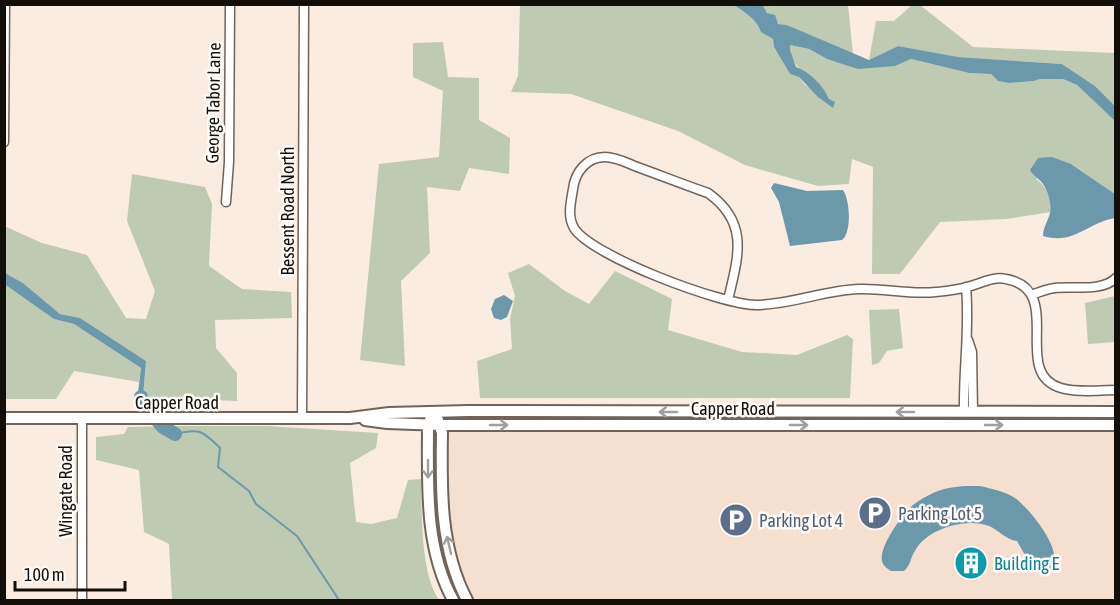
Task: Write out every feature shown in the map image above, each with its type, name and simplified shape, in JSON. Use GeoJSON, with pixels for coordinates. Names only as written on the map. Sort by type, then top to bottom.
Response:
{"type":"FeatureCollection","features":[{"type":"Feature","properties":{"kind":"street"},"geometry":{"type":"LineString","coordinates":[[4,142],[5,4]]}},
{"type":"Feature","properties":{"kind":"street","name":"George Tabor Lane"},"geometry":{"type":"LineString","coordinates":[[226,202],[230,162],[230,4]]}},
{"type":"Feature","properties":{"kind":"street","name":"Bessent Road North"},"geometry":{"type":"LineString","coordinates":[[302,418],[304,4]]}},
{"type":"Feature","properties":{"kind":"street"},"geometry":{"type":"LineString","coordinates":[[728,300],[737,260],[738,242],[729,215],[717,200],[708,193],[615,158],[597,158],[586,163],[579,170],[574,180],[569,212],[574,228],[579,234],[633,266],[666,280],[728,300],[764,305],[858,289],[911,293],[945,291],[996,278],[1007,279],[1025,288],[1032,295],[1037,315],[1037,359],[1039,370],[1044,378],[1060,388],[1116,390]]}},
{"type":"Feature","properties":{"kind":"street"},"geometry":{"type":"LineString","coordinates":[[1032,295],[1049,289],[1097,285],[1116,278]]}},
{"type":"Feature","properties":{"kind":"street"},"geometry":{"type":"LineString","coordinates":[[966,287],[968,339],[972,351],[968,381],[968,412]]}},
{"type":"Feature","properties":{"kind":"street"},"geometry":{"type":"LineString","coordinates":[[433,412],[428,424],[430,519],[444,579],[453,600]]}},
{"type":"Feature","properties":{"kind":"street"},"geometry":{"type":"LineString","coordinates":[[433,412],[441,425],[444,524],[457,576],[467,600]]}},
{"type":"Feature","properties":{"kind":"street","name":"Capper Road"},"geometry":{"type":"LineString","coordinates":[[4,418],[350,418],[389,413],[433,412],[1116,412]]}},
{"type":"Feature","properties":{"kind":"street","name":"Wingate Road"},"geometry":{"type":"LineString","coordinates":[[82,418],[82,600]]}},
{"type":"Feature","properties":{"kind":"street","name":"Capper Road"},"geometry":{"type":"LineString","coordinates":[[350,418],[387,423],[441,425],[1116,425]]}},
{"type":"Feature","properties":{"kind":"street"},"geometry":{"type":"LineString","coordinates":[[444,579],[457,576]]}},
{"type":"Feature","properties":{"kind":"shaded area"},"geometry":{"type":"Polygon","coordinates":[[[1115,425],[1115,600],[470,600],[462,583],[445,521],[447,426],[1115,425]]]}},
{"type":"Feature","properties":{"kind":"green space"},"geometry":{"type":"Polygon","coordinates":[[[520,5],[734,5],[750,16],[762,32],[773,39],[774,47],[790,74],[799,77],[805,85],[829,99],[825,91],[794,62],[790,45],[809,49],[827,59],[895,66],[911,59],[969,73],[991,74],[998,81],[1009,83],[1063,79],[1077,85],[1115,121],[1115,194],[1071,164],[1036,179],[1048,193],[1051,212],[1006,219],[940,222],[900,274],[872,274],[873,167],[852,159],[849,184],[818,186],[745,165],[678,131],[571,94],[511,92],[518,76],[520,5]]]}},
{"type":"Feature","properties":{"kind":"green space"},"geometry":{"type":"Polygon","coordinates":[[[760,5],[848,5],[853,54],[787,25],[778,24],[760,5]]]}},
{"type":"Feature","properties":{"kind":"green space"},"geometry":{"type":"Polygon","coordinates":[[[912,5],[920,5],[973,47],[1115,53],[1115,106],[1095,86],[1062,64],[957,57],[898,46],[869,60],[876,21],[894,21],[912,5]]]}},
{"type":"Feature","properties":{"kind":"green space"},"geometry":{"type":"Polygon","coordinates":[[[443,42],[448,77],[479,78],[479,120],[510,138],[509,174],[469,168],[460,191],[427,187],[430,253],[401,281],[405,366],[360,360],[379,164],[439,157],[443,91],[413,77],[413,43],[443,42]]]}},
{"type":"Feature","properties":{"kind":"green space"},"geometry":{"type":"Polygon","coordinates":[[[132,174],[205,187],[212,204],[209,266],[242,289],[291,292],[292,318],[215,320],[216,348],[237,373],[237,401],[143,397],[146,361],[80,318],[60,314],[23,283],[5,273],[4,226],[42,243],[87,255],[126,318],[146,319],[155,291],[127,221],[132,174]]]}},
{"type":"Feature","properties":{"kind":"green space"},"geometry":{"type":"Polygon","coordinates":[[[529,264],[565,291],[589,304],[615,271],[672,299],[668,330],[742,352],[797,355],[847,335],[853,339],[850,398],[480,398],[477,361],[512,349],[510,319],[515,296],[508,273],[529,264]]]}},
{"type":"Feature","properties":{"kind":"green space"},"geometry":{"type":"Polygon","coordinates":[[[4,284],[54,319],[74,324],[141,368],[139,382],[74,371],[56,399],[5,399],[4,284]]]}},
{"type":"Feature","properties":{"kind":"green space"},"geometry":{"type":"Polygon","coordinates":[[[1115,296],[1115,342],[1088,344],[1085,303],[1115,296]]]}},
{"type":"Feature","properties":{"kind":"green space"},"geometry":{"type":"Polygon","coordinates":[[[899,309],[903,348],[887,351],[879,363],[872,365],[869,310],[899,309]]]}},
{"type":"Feature","properties":{"kind":"green space"},"geometry":{"type":"Polygon","coordinates":[[[267,426],[378,433],[376,448],[350,463],[356,522],[371,524],[397,518],[408,480],[421,479],[425,558],[428,574],[439,600],[172,600],[169,544],[144,532],[139,470],[96,460],[96,437],[124,434],[128,427],[267,426]]]}},
{"type":"Feature","properties":{"kind":"water"},"geometry":{"type":"Polygon","coordinates":[[[734,5],[763,6],[767,13],[775,15],[778,24],[787,25],[869,60],[898,46],[958,57],[1062,64],[1095,86],[1115,106],[1115,121],[1077,85],[1063,79],[1009,83],[998,81],[991,74],[969,73],[911,59],[895,66],[858,69],[827,59],[809,49],[790,45],[796,67],[820,84],[829,99],[835,102],[833,108],[818,97],[799,77],[790,74],[774,47],[773,39],[761,32],[746,13],[734,5]]]}},
{"type":"Feature","properties":{"kind":"water"},"geometry":{"type":"Polygon","coordinates":[[[1052,157],[1071,164],[1115,194],[1115,218],[1064,238],[1043,236],[1050,213],[1050,202],[1043,184],[1030,170],[1038,158],[1052,157]]]}},
{"type":"Feature","properties":{"kind":"water"},"geometry":{"type":"Polygon","coordinates":[[[774,183],[807,191],[843,190],[847,201],[849,223],[842,240],[790,246],[779,202],[771,188],[774,183]]]}},
{"type":"Feature","properties":{"kind":"water"},"geometry":{"type":"Polygon","coordinates":[[[5,273],[23,283],[60,314],[80,318],[146,361],[143,397],[151,412],[143,411],[137,401],[141,368],[74,324],[54,319],[7,286],[5,273]]]}},
{"type":"Feature","properties":{"kind":"water"},"geometry":{"type":"Polygon","coordinates":[[[504,295],[513,301],[507,317],[501,320],[494,318],[491,309],[495,299],[504,295]]]}},
{"type":"Feature","properties":{"kind":"water"},"geometry":{"type":"Polygon","coordinates":[[[980,486],[1015,498],[1028,510],[1044,530],[1054,552],[1054,561],[1049,570],[1034,571],[1017,541],[1009,539],[989,526],[969,523],[948,527],[928,537],[920,543],[904,571],[891,571],[884,566],[882,555],[884,547],[898,523],[913,505],[944,489],[980,486]]]}},
{"type":"Feature","properties":{"kind":"waterway"},"geometry":{"type":"LineString","coordinates":[[141,397],[141,401],[163,427],[175,434]]}},
{"type":"Feature","properties":{"kind":"waterway"},"geometry":{"type":"LineString","coordinates":[[175,434],[200,432],[220,448],[218,467],[249,491],[256,504],[297,536],[339,600]]}},
{"type":"Feature","properties":{"kind":"place","name":"Parking Lot 5"},"geometry":{"type":"Point","coordinates":[875,513]}},
{"type":"Feature","properties":{"kind":"place","name":"Parking Lot 4"},"geometry":{"type":"Point","coordinates":[736,520]}},
{"type":"Feature","properties":{"kind":"place","name":"Building E"},"geometry":{"type":"Point","coordinates":[971,563]}}]}
